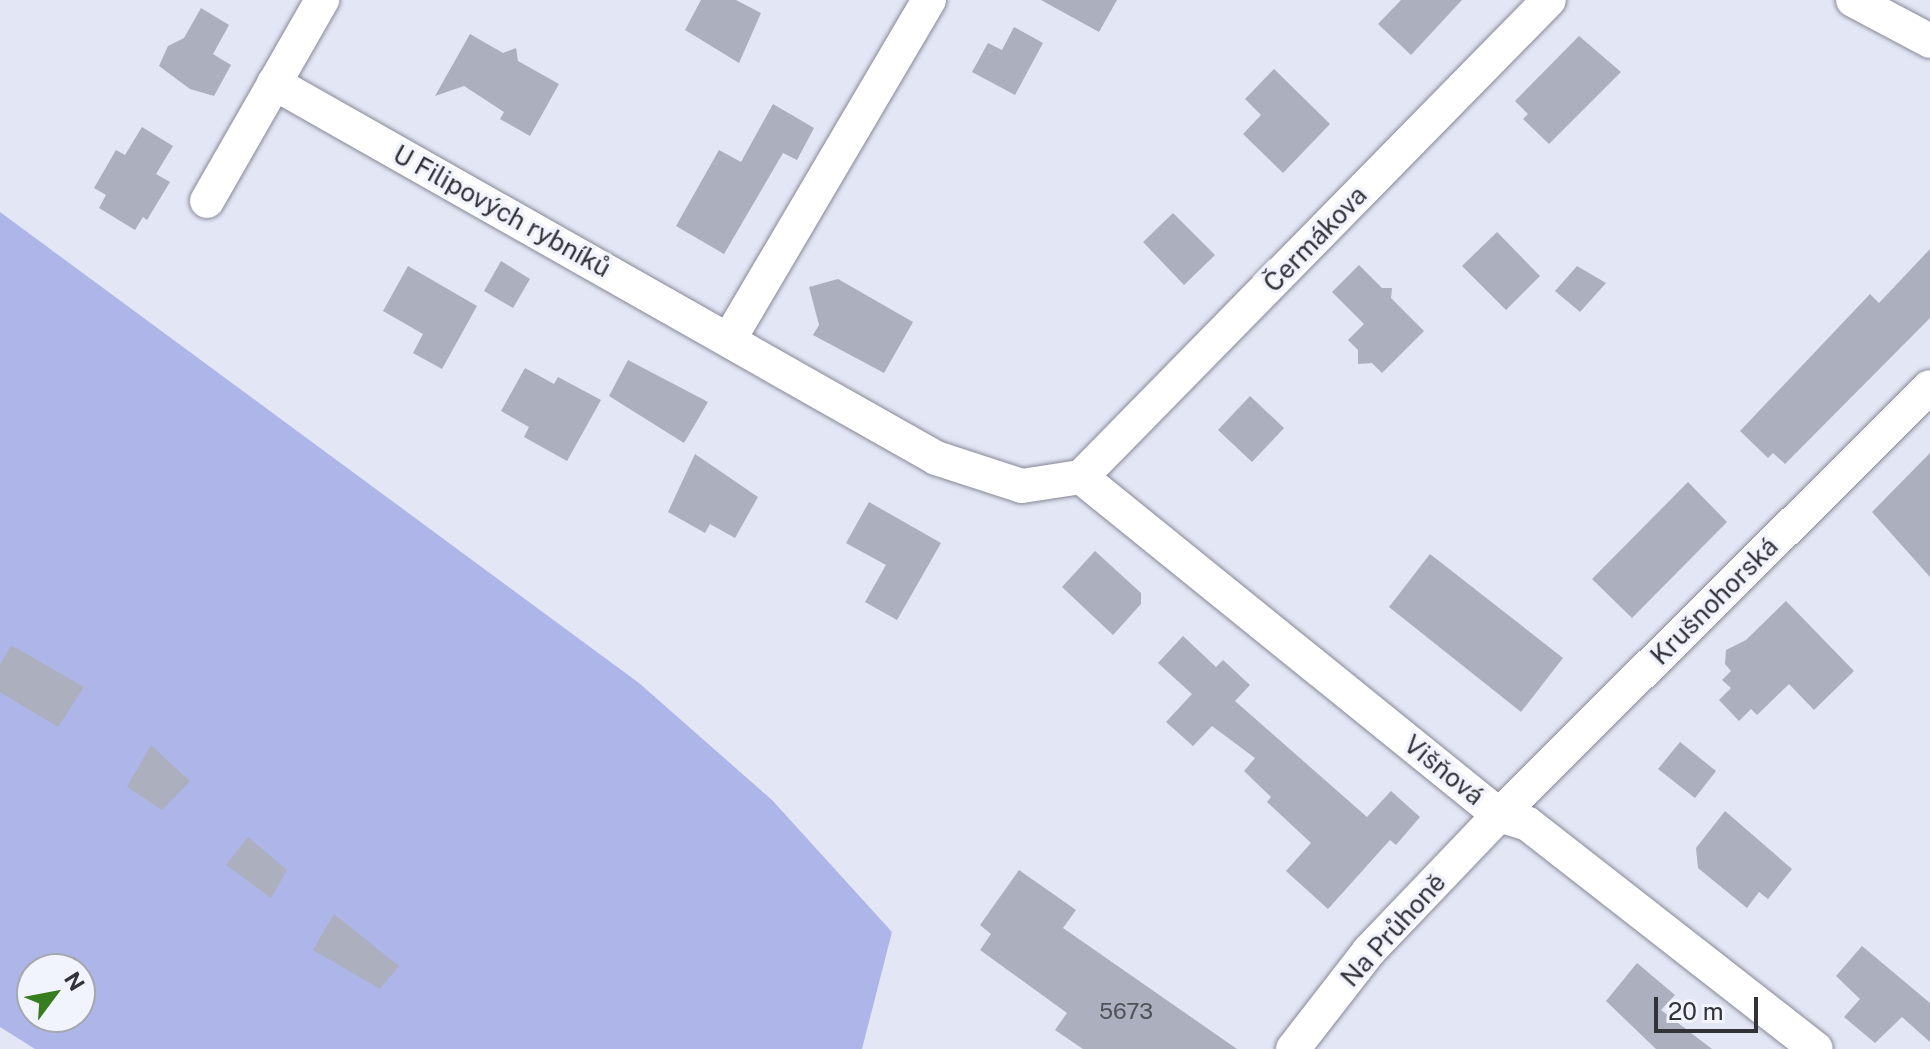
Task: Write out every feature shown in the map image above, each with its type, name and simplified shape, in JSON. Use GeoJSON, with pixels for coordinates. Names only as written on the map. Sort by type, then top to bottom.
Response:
{"type":"FeatureCollection","features":[{"type":"Feature","properties":{"kind":"street"},"geometry":{"type":"LineString","coordinates":[[207,201],[322,0]]}},
{"type":"Feature","properties":{"kind":"street"},"geometry":{"type":"LineString","coordinates":[[730,338],[929,0]]}},
{"type":"Feature","properties":{"kind":"street","name":"Čermákova"},"geometry":{"type":"LineString","coordinates":[[1081,477],[1549,0]]}},
{"type":"Feature","properties":{"kind":"street"},"geometry":{"type":"LineString","coordinates":[[1853,0],[1930,41]]}},
{"type":"Feature","properties":{"kind":"street","name":"U Filipových rybníků"},"geometry":{"type":"LineString","coordinates":[[274,83],[730,338],[936,458],[1022,486],[1081,477]]}},
{"type":"Feature","properties":{"kind":"street","name":"Krušnohorská"},"geometry":{"type":"LineString","coordinates":[[1499,815],[1930,387]]}},
{"type":"Feature","properties":{"kind":"street","name":"Višňová"},"geometry":{"type":"LineString","coordinates":[[1081,477],[1499,815],[1528,824],[1816,1049]]}},
{"type":"Feature","properties":{"kind":"street","name":"Na Průhoně"},"geometry":{"type":"LineString","coordinates":[[1293,1049],[1369,951],[1499,815]]}},
{"type":"Feature","properties":{"kind":"shaded area"},"geometry":{"type":"Polygon","coordinates":[[[0,212],[639,683],[772,800],[892,932],[862,1049],[35,1049],[0,1027],[0,212]]]}},
{"type":"Feature","properties":{"kind":"building"},"geometry":{"type":"Polygon","coordinates":[[[701,0],[736,0],[761,13],[739,63],[685,30],[701,0]]]}},
{"type":"Feature","properties":{"kind":"building"},"geometry":{"type":"Polygon","coordinates":[[[1041,0],[1117,0],[1099,32],[1041,0]]]}},
{"type":"Feature","properties":{"kind":"building"},"geometry":{"type":"Polygon","coordinates":[[[1401,0],[1462,0],[1411,55],[1378,24],[1401,0]]]}},
{"type":"Feature","properties":{"kind":"building"},"geometry":{"type":"Polygon","coordinates":[[[201,8],[229,25],[213,54],[231,65],[214,96],[190,89],[159,66],[168,46],[184,38],[201,8]]]}},
{"type":"Feature","properties":{"kind":"building"},"geometry":{"type":"Polygon","coordinates":[[[1014,27],[1043,43],[1015,95],[972,72],[988,43],[1002,50],[1014,27]]]}},
{"type":"Feature","properties":{"kind":"building"},"geometry":{"type":"Polygon","coordinates":[[[470,34],[503,53],[516,48],[518,61],[559,84],[530,136],[500,119],[504,112],[464,86],[435,96],[470,34]]]}},
{"type":"Feature","properties":{"kind":"building"},"geometry":{"type":"Polygon","coordinates":[[[1579,36],[1621,72],[1549,144],[1523,119],[1528,114],[1515,101],[1579,36]]]}},
{"type":"Feature","properties":{"kind":"building"},"geometry":{"type":"Polygon","coordinates":[[[1274,69],[1330,124],[1283,173],[1243,134],[1261,115],[1245,99],[1274,69]]]}},
{"type":"Feature","properties":{"kind":"building"},"geometry":{"type":"Polygon","coordinates":[[[773,104],[814,128],[797,160],[783,153],[724,254],[676,226],[719,150],[741,162],[773,104]]]}},
{"type":"Feature","properties":{"kind":"building"},"geometry":{"type":"Polygon","coordinates":[[[142,127],[173,146],[156,174],[170,182],[147,220],[143,217],[135,230],[99,208],[106,195],[94,188],[116,150],[125,155],[142,127]]]}},
{"type":"Feature","properties":{"kind":"building"},"geometry":{"type":"Polygon","coordinates":[[[1173,213],[1215,255],[1184,285],[1143,242],[1173,213]]]}},
{"type":"Feature","properties":{"kind":"building"},"geometry":{"type":"Polygon","coordinates":[[[1497,232],[1540,276],[1506,310],[1462,266],[1497,232]]]}},
{"type":"Feature","properties":{"kind":"building"},"geometry":{"type":"Polygon","coordinates":[[[1930,249],[1930,318],[1785,464],[1773,453],[1768,458],[1740,431],[1870,294],[1879,303],[1930,249]]]}},
{"type":"Feature","properties":{"kind":"building"},"geometry":{"type":"Polygon","coordinates":[[[501,261],[530,279],[513,308],[484,291],[501,261]]]}},
{"type":"Feature","properties":{"kind":"building"},"geometry":{"type":"Polygon","coordinates":[[[1359,265],[1382,288],[1392,288],[1391,298],[1424,331],[1382,373],[1372,363],[1358,364],[1358,350],[1348,340],[1364,324],[1332,292],[1359,265]]]}},
{"type":"Feature","properties":{"kind":"building"},"geometry":{"type":"Polygon","coordinates":[[[408,266],[477,306],[442,369],[413,353],[423,334],[383,311],[408,266]]]}},
{"type":"Feature","properties":{"kind":"building"},"geometry":{"type":"Polygon","coordinates":[[[1577,266],[1606,283],[1580,312],[1555,291],[1577,266]]]}},
{"type":"Feature","properties":{"kind":"building"},"geometry":{"type":"Polygon","coordinates":[[[838,279],[913,322],[884,373],[813,335],[819,325],[809,287],[838,279]]]}},
{"type":"Feature","properties":{"kind":"building"},"geometry":{"type":"Polygon","coordinates":[[[628,360],[708,402],[684,443],[609,396],[628,360]]]}},
{"type":"Feature","properties":{"kind":"building"},"geometry":{"type":"Polygon","coordinates":[[[525,368],[554,384],[558,377],[601,400],[567,461],[524,437],[529,427],[501,411],[525,368]]]}},
{"type":"Feature","properties":{"kind":"building"},"geometry":{"type":"Polygon","coordinates":[[[1250,396],[1284,428],[1252,462],[1218,430],[1250,396]]]}},
{"type":"Feature","properties":{"kind":"building"},"geometry":{"type":"Polygon","coordinates":[[[1930,453],[1930,577],[1872,512],[1930,453]]]}},
{"type":"Feature","properties":{"kind":"building"},"geometry":{"type":"Polygon","coordinates":[[[695,454],[758,497],[735,538],[710,524],[705,533],[668,512],[695,454]]]}},
{"type":"Feature","properties":{"kind":"building"},"geometry":{"type":"Polygon","coordinates":[[[1688,482],[1727,522],[1632,618],[1592,579],[1688,482]]]}},
{"type":"Feature","properties":{"kind":"building"},"geometry":{"type":"Polygon","coordinates":[[[869,502],[941,543],[897,620],[865,602],[886,565],[846,543],[869,502]]]}},
{"type":"Feature","properties":{"kind":"building"},"geometry":{"type":"Polygon","coordinates":[[[1095,551],[1141,593],[1141,604],[1113,635],[1062,587],[1095,551]]]}},
{"type":"Feature","properties":{"kind":"building"},"geometry":{"type":"Polygon","coordinates":[[[1430,554],[1563,658],[1521,712],[1389,607],[1430,554]]]}},
{"type":"Feature","properties":{"kind":"building"},"geometry":{"type":"Polygon","coordinates":[[[1786,601],[1854,671],[1814,710],[1789,684],[1757,715],[1751,709],[1739,721],[1719,700],[1731,688],[1722,680],[1731,671],[1725,664],[1726,650],[1746,640],[1786,601]]]}},
{"type":"Feature","properties":{"kind":"building"},"geometry":{"type":"Polygon","coordinates":[[[1183,636],[1216,667],[1223,660],[1250,685],[1235,701],[1367,817],[1391,791],[1420,817],[1396,845],[1390,840],[1328,909],[1286,871],[1311,843],[1267,802],[1271,797],[1244,771],[1255,758],[1212,726],[1193,746],[1166,722],[1192,694],[1158,663],[1183,636]]]}},
{"type":"Feature","properties":{"kind":"building"},"geometry":{"type":"Polygon","coordinates":[[[11,645],[84,687],[58,727],[0,692],[0,665],[11,645]]]}},
{"type":"Feature","properties":{"kind":"building"},"geometry":{"type":"Polygon","coordinates":[[[1680,742],[1716,771],[1695,798],[1658,769],[1680,742]]]}},
{"type":"Feature","properties":{"kind":"building"},"geometry":{"type":"Polygon","coordinates":[[[151,745],[190,781],[162,810],[127,787],[151,745]]]}},
{"type":"Feature","properties":{"kind":"building"},"geometry":{"type":"Polygon","coordinates":[[[1725,811],[1792,869],[1768,899],[1759,892],[1747,908],[1698,868],[1696,848],[1725,811]]]}},
{"type":"Feature","properties":{"kind":"building"},"geometry":{"type":"Polygon","coordinates":[[[248,837],[287,870],[271,898],[226,865],[248,837]]]}},
{"type":"Feature","properties":{"kind":"building"},"geometry":{"type":"Polygon","coordinates":[[[1019,870],[1076,910],[1063,928],[1237,1049],[1083,1049],[1055,1030],[1067,1013],[980,950],[991,934],[980,925],[1019,870]]]}},
{"type":"Feature","properties":{"kind":"building"},"geometry":{"type":"Polygon","coordinates":[[[334,914],[399,966],[380,989],[313,950],[334,914]]]}},
{"type":"Feature","properties":{"kind":"building"},"geometry":{"type":"Polygon","coordinates":[[[1862,946],[1930,1003],[1930,1042],[1902,1017],[1875,1043],[1844,1017],[1860,999],[1836,976],[1862,946]]]}},
{"type":"Feature","properties":{"kind":"building"},"geometry":{"type":"Polygon","coordinates":[[[1637,963],[1675,995],[1661,1010],[1712,1049],[1656,1049],[1606,1001],[1637,963]]]}}]}
